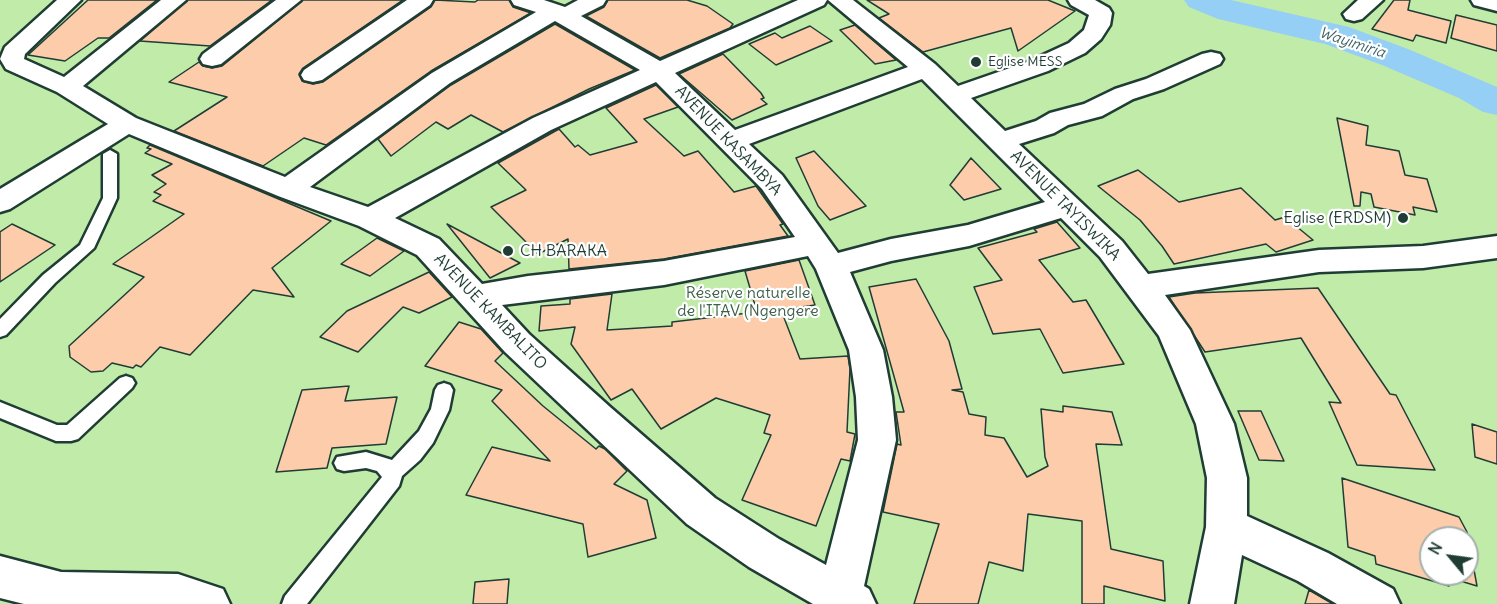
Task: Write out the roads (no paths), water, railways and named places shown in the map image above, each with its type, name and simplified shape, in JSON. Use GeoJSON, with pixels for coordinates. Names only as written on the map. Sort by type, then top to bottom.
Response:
{"type":"FeatureCollection","features":[{"type":"Feature","properties":{"kind":"street","name":"AVENUE KAMBALITO"},"geometry":{"type":"LineString","coordinates":[[70,0],[14,52],[12,59],[15,64],[66,87],[127,124],[288,189],[370,219],[428,247],[517,343],[700,510],[764,553],[847,600]]}},
{"type":"Feature","properties":{"kind":"street"},"geometry":{"type":"LineString","coordinates":[[66,87],[175,0]]}},
{"type":"Feature","properties":{"kind":"street"},"geometry":{"type":"LineString","coordinates":[[212,59],[290,0]]}},
{"type":"Feature","properties":{"kind":"street"},"geometry":{"type":"LineString","coordinates":[[313,75],[422,0]]}},
{"type":"Feature","properties":{"kind":"street","name":"AVENUE KASAMBYA"},"geometry":{"type":"LineString","coordinates":[[522,0],[560,13],[659,71],[772,182],[824,255],[866,350],[874,397],[877,440],[847,600]]}},
{"type":"Feature","properties":{"kind":"street"},"geometry":{"type":"LineString","coordinates":[[288,189],[441,78],[560,13],[595,0]]}},
{"type":"Feature","properties":{"kind":"street"},"geometry":{"type":"LineString","coordinates":[[370,219],[506,142],[816,0]]}},
{"type":"Feature","properties":{"kind":"street","name":"AVENUE TAYISWIKA"},"geometry":{"type":"LineString","coordinates":[[839,0],[926,69],[1112,249],[1173,330],[1215,424],[1227,478],[1226,527],[1212,604]]}},
{"type":"Feature","properties":{"kind":"street"},"geometry":{"type":"LineString","coordinates":[[953,96],[1039,66],[1077,48],[1093,34],[1101,13],[1078,0]]}},
{"type":"Feature","properties":{"kind":"street"},"geometry":{"type":"LineString","coordinates":[[1354,14],[1372,0]]}},
{"type":"Feature","properties":{"kind":"street"},"geometry":{"type":"LineString","coordinates":[[1482,0],[1497,4]]}},
{"type":"Feature","properties":{"kind":"street"},"geometry":{"type":"LineString","coordinates":[[1001,141],[1045,127],[1059,119],[1093,110],[1124,94],[1155,84],[1211,60]]}},
{"type":"Feature","properties":{"kind":"street"},"geometry":{"type":"LineString","coordinates":[[732,141],[926,69]]}},
{"type":"Feature","properties":{"kind":"street"},"geometry":{"type":"LineString","coordinates":[[0,202],[127,124]]}},
{"type":"Feature","properties":{"kind":"street"},"geometry":{"type":"LineString","coordinates":[[474,298],[528,288],[824,255],[891,250],[969,235],[1066,206]]}},
{"type":"Feature","properties":{"kind":"street"},"geometry":{"type":"LineString","coordinates":[[1140,287],[1318,261],[1423,257],[1497,247]]}},
{"type":"Feature","properties":{"kind":"street"},"geometry":{"type":"LineString","coordinates":[[1226,527],[1313,567],[1378,604]]}},
{"type":"Feature","properties":{"kind":"street"},"geometry":{"type":"LineString","coordinates":[[0,577],[61,593],[178,595],[208,604]]}},
{"type":"Feature","properties":{"kind":"lane"},"geometry":{"type":"LineString","coordinates":[[0,330],[49,279],[86,248],[110,198],[110,154]]}},
{"type":"Feature","properties":{"kind":"lane"},"geometry":{"type":"LineString","coordinates":[[0,410],[56,433],[71,433],[126,383]]}},
{"type":"Feature","properties":{"kind":"lane"},"geometry":{"type":"LineString","coordinates":[[392,472],[413,454],[426,437],[440,410],[444,390]]}},
{"type":"Feature","properties":{"kind":"lane"},"geometry":{"type":"LineString","coordinates":[[293,604],[392,480],[392,472],[383,464],[366,460],[344,463]]}},
{"type":"Feature","properties":{"kind":"waterway","name":"Wayimiria"},"geometry":{"type":"LineString","coordinates":[[1201,0],[1230,12],[1336,35],[1395,57],[1473,90],[1497,103]]}},
{"type":"Feature","properties":{"kind":"place","name":"Eglise MESS"},"geometry":{"type":"Point","coordinates":[976,62]}},
{"type":"Feature","properties":{"kind":"place","name":"Eglise (ERDSM)"},"geometry":{"type":"Point","coordinates":[1403,218]}},
{"type":"Feature","properties":{"kind":"place","name":"CH BARAKA"},"geometry":{"type":"Point","coordinates":[508,251]}},
{"type":"Feature","properties":{"kind":"park label","name":"Réserve naturelle de l'ITAV (Ngengere"},"geometry":{"type":"Point","coordinates":[748,302]}}]}
